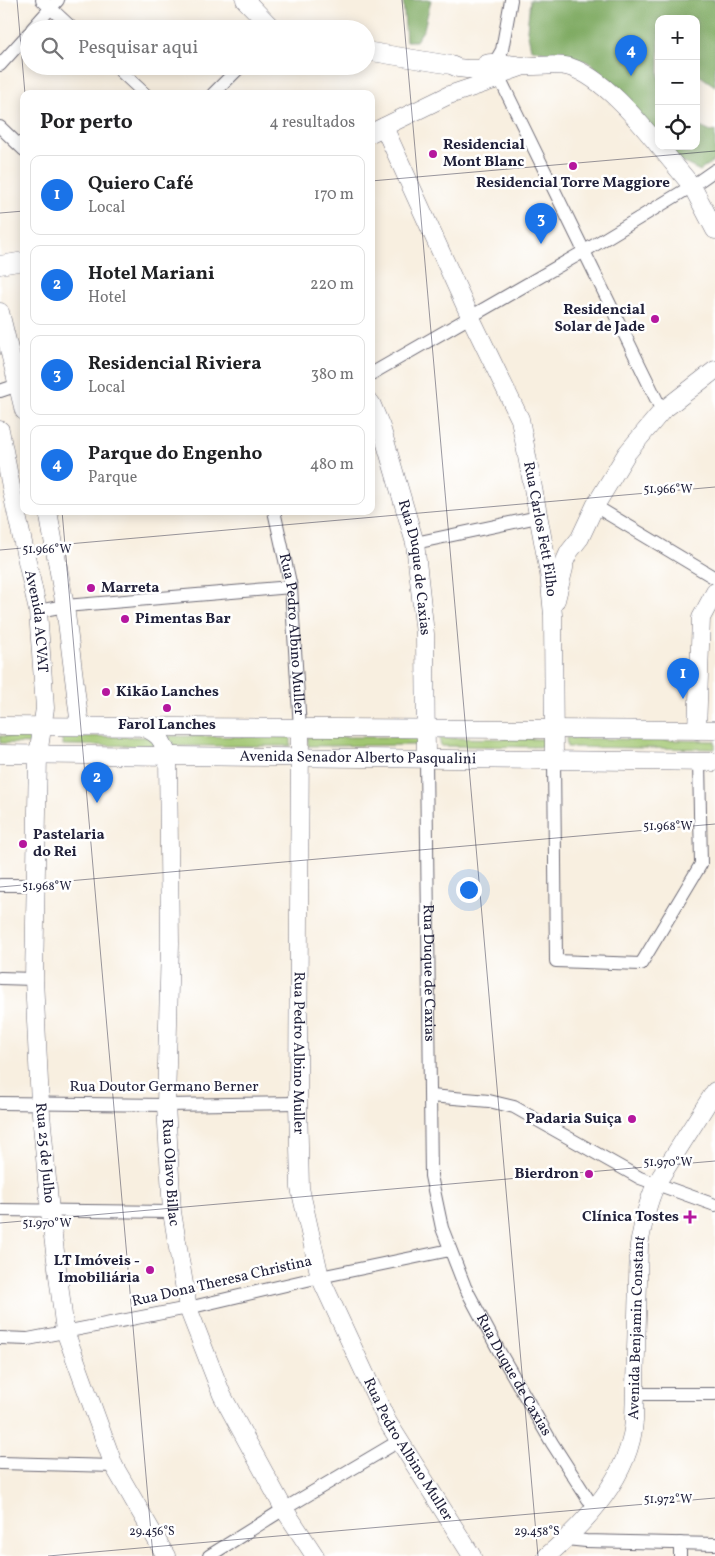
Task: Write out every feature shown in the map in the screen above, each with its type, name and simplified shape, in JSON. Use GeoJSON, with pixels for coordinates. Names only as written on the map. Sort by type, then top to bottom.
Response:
{"type":"FeatureCollection","features":[{"type":"Feature","properties":{"kind":"street"},"geometry":{"type":"LineString","coordinates":[[245,0],[264,20]]}},
{"type":"Feature","properties":{"kind":"street"},"geometry":{"type":"LineString","coordinates":[[494,68],[511,0]]}},
{"type":"Feature","properties":{"kind":"street"},"geometry":{"type":"LineString","coordinates":[[38,20],[50,3],[65,20]]}},
{"type":"Feature","properties":{"kind":"street"},"geometry":{"type":"LineString","coordinates":[[0,64],[20,43]]}},
{"type":"Feature","properties":{"kind":"street"},"geometry":{"type":"LineString","coordinates":[[375,52],[451,65],[462,61],[478,59],[494,68],[508,93],[583,252],[662,411]]}},
{"type":"Feature","properties":{"kind":"street"},"geometry":{"type":"LineString","coordinates":[[378,130],[449,95],[494,68],[524,66],[569,67],[586,75],[627,108],[655,141]]}},
{"type":"Feature","properties":{"kind":"street"},"geometry":{"type":"LineString","coordinates":[[125,75],[141,90]]}},
{"type":"Feature","properties":{"kind":"street"},"geometry":{"type":"LineString","coordinates":[[217,90],[232,75]]}},
{"type":"Feature","properties":{"kind":"street"},"geometry":{"type":"LineString","coordinates":[[0,128],[20,146]]}},
{"type":"Feature","properties":{"kind":"street","name":"Rua Carlos Fett Filho"},"geometry":{"type":"LineString","coordinates":[[378,130],[520,419],[542,536],[557,563],[553,615],[556,961],[641,964],[701,864],[707,762]]}},
{"type":"Feature","properties":{"kind":"street"},"geometry":{"type":"LineString","coordinates":[[662,150],[692,186],[715,230]]}},
{"type":"Feature","properties":{"kind":"street"},"geometry":{"type":"LineString","coordinates":[[375,372],[583,252],[715,170]]}},
{"type":"Feature","properties":{"kind":"street"},"geometry":{"type":"LineString","coordinates":[[0,312],[20,384],[0,391]]}},
{"type":"Feature","properties":{"kind":"street"},"geometry":{"type":"LineString","coordinates":[[557,563],[580,538],[595,506],[627,453],[662,411],[715,370]]}},
{"type":"Feature","properties":{"kind":"street","name":"Rua Duque de Caxias"},"geometry":{"type":"LineString","coordinates":[[376,428],[415,543],[425,634],[431,1176],[442,1228],[465,1286],[499,1351],[552,1443],[588,1499],[596,1507]]}},
{"type":"Feature","properties":{"kind":"street","name":"Avenida ACVAT"},"geometry":{"type":"LineString","coordinates":[[0,430],[19,502]]}},
{"type":"Feature","properties":{"kind":"street"},"geometry":{"type":"LineString","coordinates":[[595,506],[715,578]]}},
{"type":"Feature","properties":{"kind":"street","name":"Avenida ACVAT"},"geometry":{"type":"LineString","coordinates":[[21,515],[38,611],[45,708],[38,754]]}},
{"type":"Feature","properties":{"kind":"street","name":"Avenida ACVAT"},"geometry":{"type":"LineString","coordinates":[[49,515],[66,606],[80,726]]}},
{"type":"Feature","properties":{"kind":"street","name":"Rua Pedro Albino Muller"},"geometry":{"type":"LineString","coordinates":[[275,515],[291,587],[300,728],[298,1103],[300,1188],[320,1277],[386,1421],[472,1556]]}},
{"type":"Feature","properties":{"kind":"street"},"geometry":{"type":"LineString","coordinates":[[415,543],[538,516]]}},
{"type":"Feature","properties":{"kind":"street"},"geometry":{"type":"LineString","coordinates":[[38,611],[66,606],[291,587]]}},
{"type":"Feature","properties":{"kind":"street"},"geometry":{"type":"LineString","coordinates":[[697,730],[701,618],[715,592]]}},
{"type":"Feature","properties":{"kind":"street","name":"Avenida Senador Alberto Pasqualini"},"geometry":{"type":"LineString","coordinates":[[0,726],[715,730]]}},
{"type":"Feature","properties":{"kind":"street"},"geometry":{"type":"LineString","coordinates":[[141,726],[156,733],[163,742],[168,756]]}},
{"type":"Feature","properties":{"kind":"street","name":"Avenida Senador Alberto Pasqualini"},"geometry":{"type":"LineString","coordinates":[[0,754],[707,762]]}},
{"type":"Feature","properties":{"kind":"street","name":"Rua 25 de Julho"},"geometry":{"type":"LineString","coordinates":[[38,754],[34,979],[40,1103],[50,1212],[65,1331],[114,1466],[166,1556]]}},
{"type":"Feature","properties":{"kind":"street","name":"Rua Olavo Billac"},"geometry":{"type":"LineString","coordinates":[[168,756],[170,943],[166,1104],[172,1212],[188,1308],[222,1395],[284,1509],[315,1556]]}},
{"type":"Feature","properties":{"kind":"street"},"geometry":{"type":"LineString","coordinates":[[0,885],[36,885]]}},
{"type":"Feature","properties":{"kind":"street"},"geometry":{"type":"LineString","coordinates":[[0,978],[34,979]]}},
{"type":"Feature","properties":{"kind":"street","name":"Avenida Benjamin Constant"},"geometry":{"type":"LineString","coordinates":[[547,1556],[596,1507],[620,1470],[629,1450],[633,1434],[635,1394],[639,1245],[647,1210],[656,1184],[714,1095]]}},
{"type":"Feature","properties":{"kind":"street"},"geometry":{"type":"LineString","coordinates":[[431,1096],[489,1101],[514,1107],[640,1178],[715,1205]]}},
{"type":"Feature","properties":{"kind":"street","name":"Rua Doutor Germano Berner"},"geometry":{"type":"LineString","coordinates":[[0,1103],[298,1103]]}},
{"type":"Feature","properties":{"kind":"street"},"geometry":{"type":"LineString","coordinates":[[0,1210],[172,1212]]}},
{"type":"Feature","properties":{"kind":"street","name":"Rua Dona Theresa Christina"},"geometry":{"type":"LineString","coordinates":[[0,1338],[28,1339],[188,1308],[320,1277],[450,1250]]}},
{"type":"Feature","properties":{"kind":"street"},"geometry":{"type":"LineString","coordinates":[[635,1394],[715,1394]]}},
{"type":"Feature","properties":{"kind":"street"},"geometry":{"type":"LineString","coordinates":[[209,1556],[399,1441]]}},
{"type":"Feature","properties":{"kind":"street"},"geometry":{"type":"LineString","coordinates":[[0,1463],[114,1466]]}},
{"type":"Feature","properties":{"kind":"street"},"geometry":{"type":"LineString","coordinates":[[566,1539],[680,1550],[715,1544]]}},
{"type":"Feature","properties":{"kind":"green space"},"geometry":{"type":"Polygon","coordinates":[[[403,0],[431,0],[424,29],[416,41],[406,41],[403,0]]]}},
{"type":"Feature","properties":{"kind":"green space"},"geometry":{"type":"Polygon","coordinates":[[[530,0],[715,0],[715,86],[700,76],[700,15],[655,15],[655,134],[629,100],[590,62],[531,49],[527,30],[530,0]]]}},
{"type":"Feature","properties":{"kind":"green space"},"geometry":{"type":"Polygon","coordinates":[[[700,127],[711,132],[715,131],[715,160],[700,171],[674,158],[668,150],[700,150],[700,127]]]}},
{"type":"Feature","properties":{"kind":"green space"},"geometry":{"type":"Polygon","coordinates":[[[0,736],[38,736],[36,744],[0,743],[0,736]]]}},
{"type":"Feature","properties":{"kind":"green space"},"geometry":{"type":"Polygon","coordinates":[[[61,736],[149,737],[157,746],[63,745],[61,736]]]}},
{"type":"Feature","properties":{"kind":"green space"},"geometry":{"type":"Polygon","coordinates":[[[168,736],[291,737],[291,746],[175,746],[168,736]]]}},
{"type":"Feature","properties":{"kind":"green space"},"geometry":{"type":"Polygon","coordinates":[[[308,737],[419,737],[419,745],[308,746],[308,737]]]}},
{"type":"Feature","properties":{"kind":"green space"},"geometry":{"type":"Polygon","coordinates":[[[439,738],[546,739],[551,747],[441,746],[439,738]]]}},
{"type":"Feature","properties":{"kind":"green space"},"geometry":{"type":"Polygon","coordinates":[[[566,738],[715,741],[715,749],[567,747],[566,738]]]}},
{"type":"Feature","properties":{"kind":"place","name":"Parque do Engenho"},"geometry":{"type":"Point","coordinates":[631,76]}},
{"type":"Feature","properties":{"kind":"place","name":"Residencial Mont Blanc"},"geometry":{"type":"Point","coordinates":[433,154]}},
{"type":"Feature","properties":{"kind":"place","name":"Residencial Torre Maggiore"},"geometry":{"type":"Point","coordinates":[573,166]}},
{"type":"Feature","properties":{"kind":"place","name":"Residencial Riviera"},"geometry":{"type":"Point","coordinates":[541,244]}},
{"type":"Feature","properties":{"kind":"place","name":"Residencial Solar de Jade"},"geometry":{"type":"Point","coordinates":[655,319]}},
{"type":"Feature","properties":{"kind":"place","name":"Marreta"},"geometry":{"type":"Point","coordinates":[91,588]}},
{"type":"Feature","properties":{"kind":"place","name":"Pimentas Bar"},"geometry":{"type":"Point","coordinates":[125,619]}},
{"type":"Feature","properties":{"kind":"place","name":"Kikão Lanches"},"geometry":{"type":"Point","coordinates":[106,692]}},
{"type":"Feature","properties":{"kind":"place","name":"Quiero Café"},"geometry":{"type":"Point","coordinates":[683,699]}},
{"type":"Feature","properties":{"kind":"place","name":"Farol Lanches"},"geometry":{"type":"Point","coordinates":[167,708]}},
{"type":"Feature","properties":{"kind":"place","name":"Hotel Mariani"},"geometry":{"type":"Point","coordinates":[97,803]}},
{"type":"Feature","properties":{"kind":"place","name":"Pastelaria do Rei"},"geometry":{"type":"Point","coordinates":[23,844]}},
{"type":"Feature","properties":{"kind":"place","name":"Padaria Suiça"},"geometry":{"type":"Point","coordinates":[632,1119]}},
{"type":"Feature","properties":{"kind":"place","name":"Bierdron"},"geometry":{"type":"Point","coordinates":[589,1174]}},
{"type":"Feature","properties":{"kind":"place","name":"Clínica Tostes"},"geometry":{"type":"Point","coordinates":[690,1217]}},
{"type":"Feature","properties":{"kind":"place","name":"LT Imóveis - Imobiliária"},"geometry":{"type":"Point","coordinates":[150,1270]}}]}
